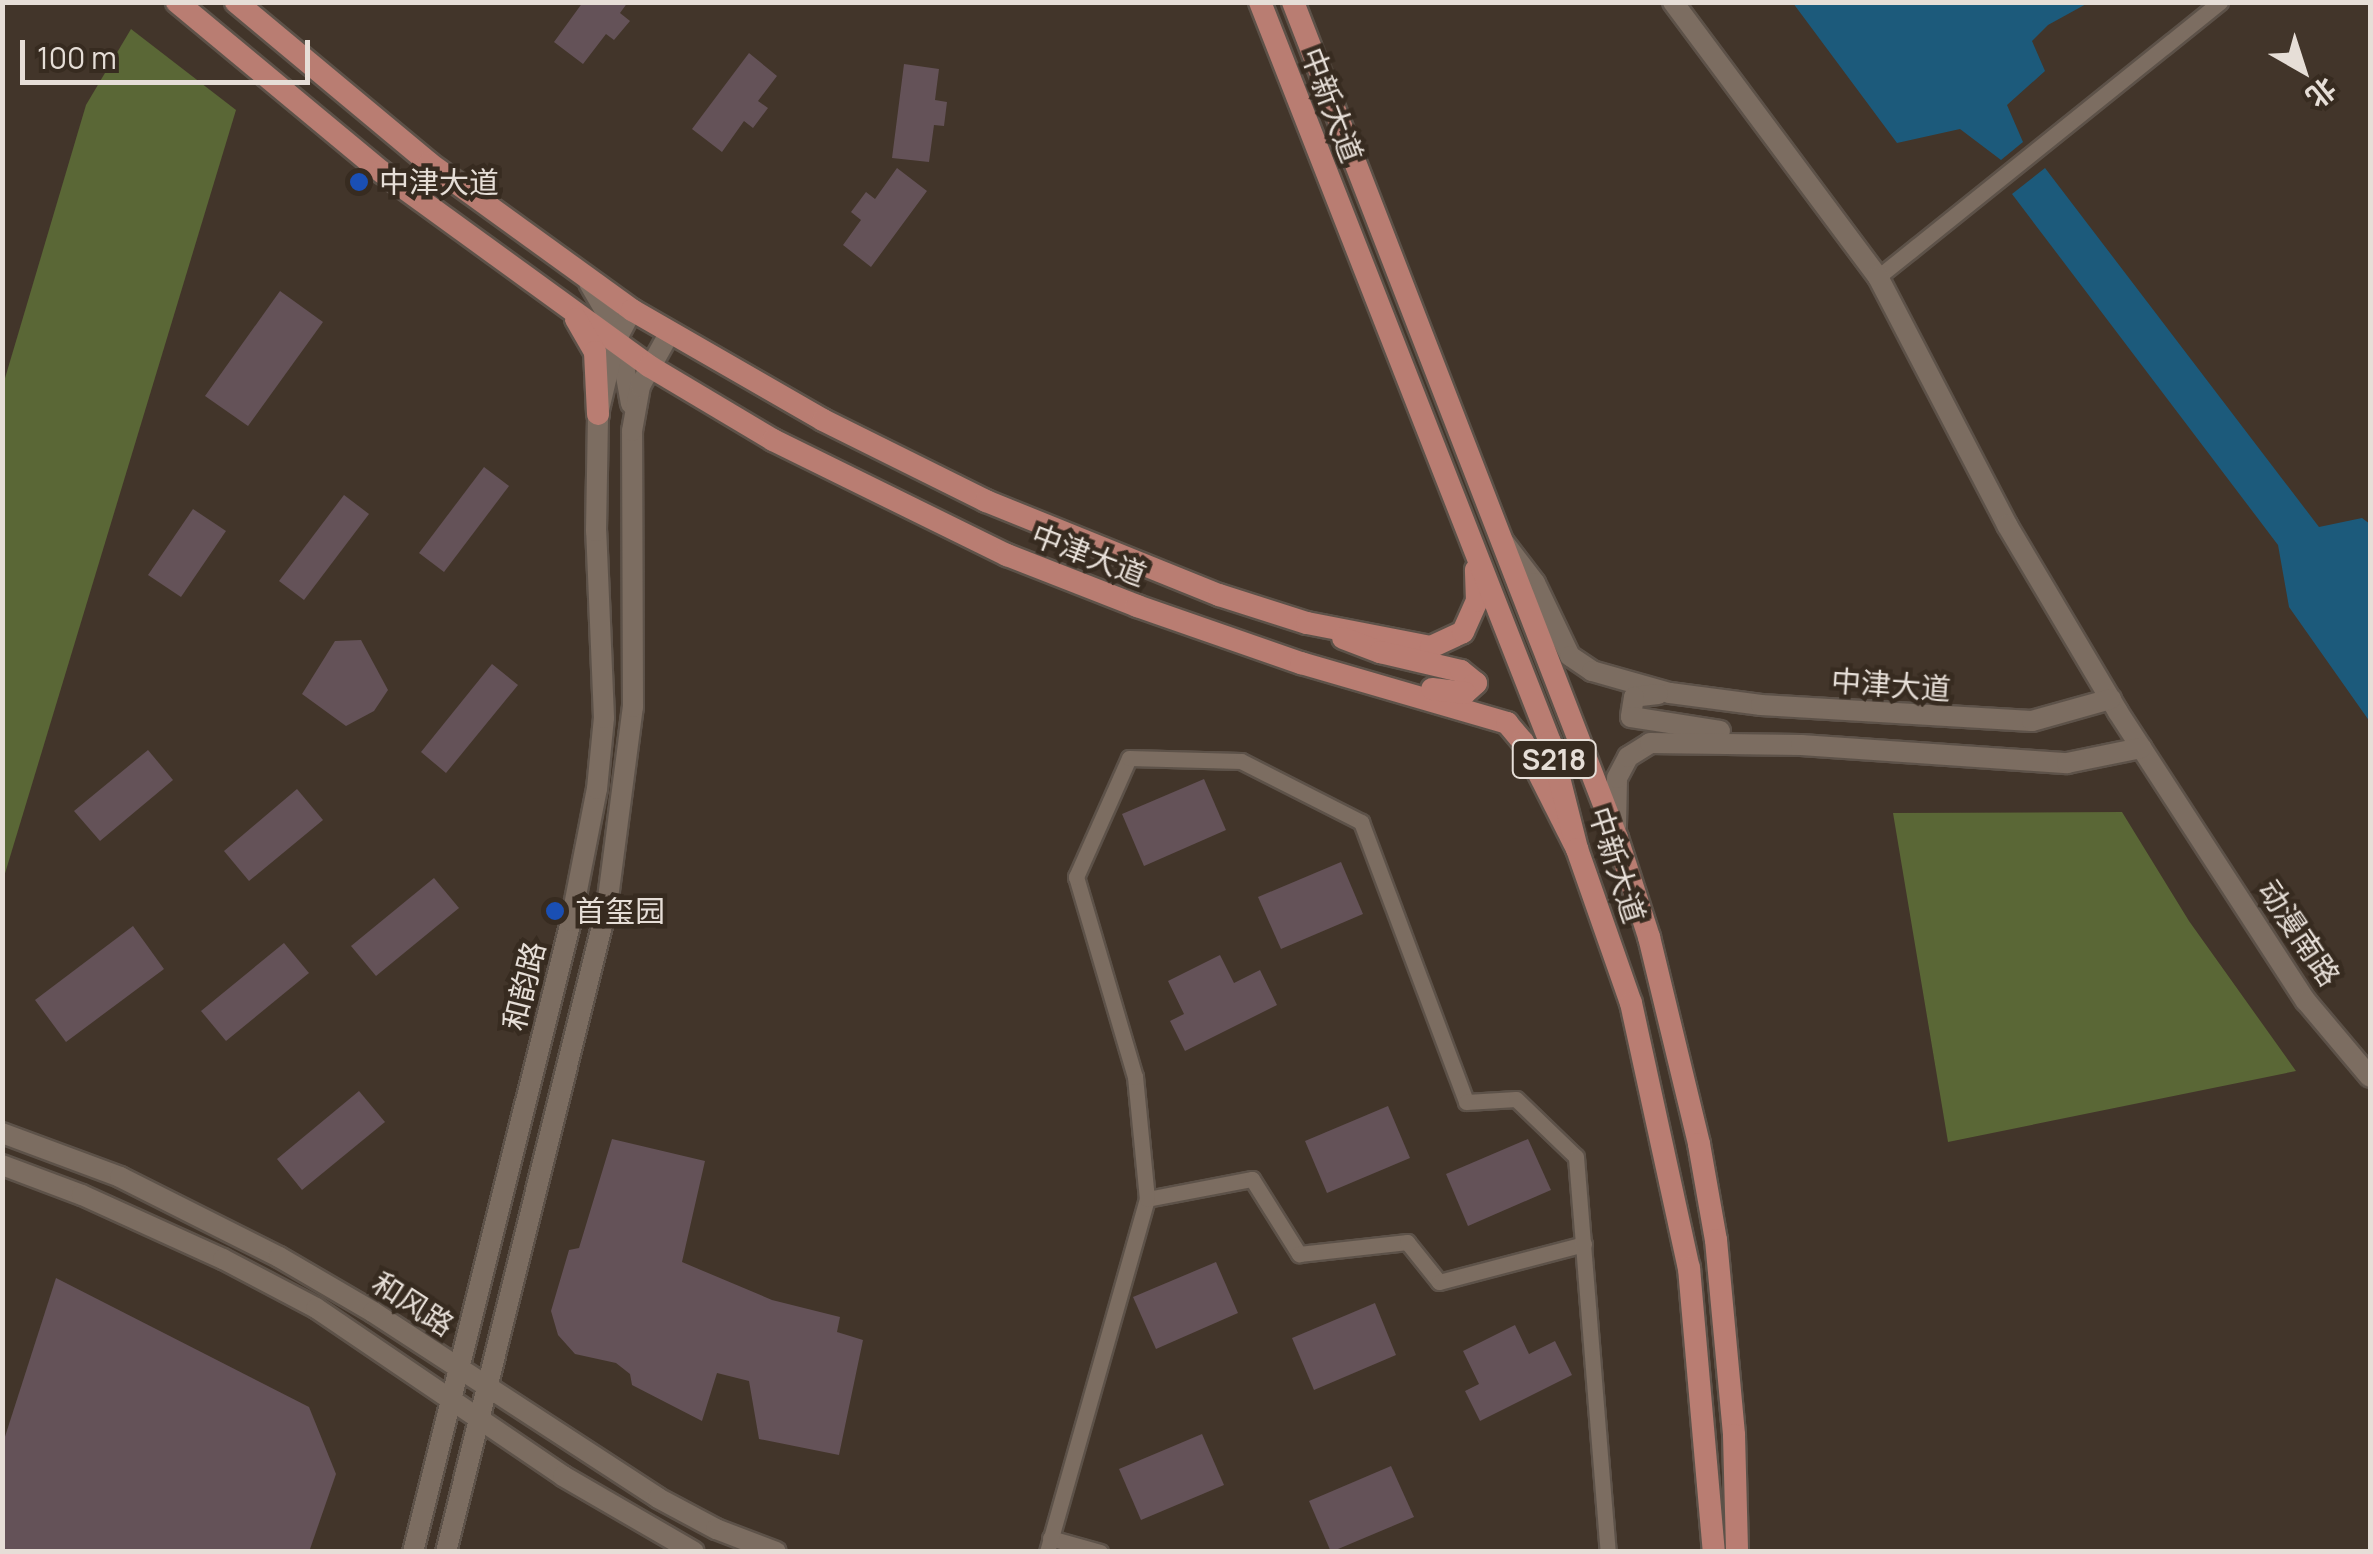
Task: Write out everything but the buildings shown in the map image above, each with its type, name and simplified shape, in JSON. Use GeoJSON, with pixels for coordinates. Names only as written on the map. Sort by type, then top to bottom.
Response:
{"type":"FeatureCollection","features":[{"type":"Feature","properties":{"kind":"main road","name":"中津大道"},"geometry":{"type":"LineString","coordinates":[[178,2],[382,172],[649,366],[864,488],[1008,555],[1301,664],[1507,722],[1523,742],[1577,849]]}},
{"type":"Feature","properties":{"kind":"main road","name":"中津大道"},"geometry":{"type":"LineString","coordinates":[[236,2],[429,162],[632,310],[823,420],[986,501],[1219,595],[1307,623],[1431,647],[1463,632],[1477,601],[1474,552]]}},
{"type":"Feature","properties":{"kind":"main road","name":"中新大道"},"geometry":{"type":"LineString","coordinates":[[1260,2],[1550,742],[1577,849],[1630,1003],[1676,1201],[1697,1340],[1714,1552]]}},
{"type":"Feature","properties":{"kind":"main road","name":"中新大道"},"geometry":{"type":"LineString","coordinates":[[1293,2],[1617,838],[1672,1025],[1716,1240],[1734,1435],[1738,1552]]}},
{"type":"Feature","properties":{"kind":"main road"},"geometry":{"type":"LineString","coordinates":[[564,305],[595,352],[598,414]]}},
{"type":"Feature","properties":{"kind":"main road"},"geometry":{"type":"LineString","coordinates":[[1301,664],[1357,669],[1456,694],[1473,689],[1476,683],[1461,671],[1380,652],[1307,623]]}},
{"type":"Feature","properties":{"kind":"street","name":"动漫南路"},"geometry":{"type":"LineString","coordinates":[[1673,2],[1878,277],[2008,525],[2111,699],[2306,1000],[2370,1078]]}},
{"type":"Feature","properties":{"kind":"street"},"geometry":{"type":"LineString","coordinates":[[1878,277],[2220,2]]}},
{"type":"Feature","properties":{"kind":"street"},"geometry":{"type":"LineString","coordinates":[[578,270],[618,341],[632,431]]}},
{"type":"Feature","properties":{"kind":"street","name":"和韵路"},"geometry":{"type":"LineString","coordinates":[[412,1552],[554,994],[597,790],[604,718],[596,531],[598,414],[618,341],[632,310]]}},
{"type":"Feature","properties":{"kind":"street","name":"和韵路"},"geometry":{"type":"LineString","coordinates":[[446,1552],[608,906],[633,706],[632,431],[640,386],[670,334]]}},
{"type":"Feature","properties":{"kind":"street","name":"中津大道"},"geometry":{"type":"LineString","coordinates":[[1501,540],[1535,583],[1570,656],[1606,676],[1670,693],[1814,710],[2032,721],[2111,699]]}},
{"type":"Feature","properties":{"kind":"street"},"geometry":{"type":"LineString","coordinates":[[1670,693],[1634,697],[1631,717],[1801,745]]}},
{"type":"Feature","properties":{"kind":"street"},"geometry":{"type":"LineString","coordinates":[[1617,838],[1617,778],[1638,748],[1666,742],[1801,745],[2067,762],[2142,748]]}},
{"type":"Feature","properties":{"kind":"street"},"geometry":{"type":"LineString","coordinates":[[1100,1552],[1048,1545],[1147,1198],[1135,1078],[1076,877],[1129,758],[1242,760],[1361,822],[1466,1102],[1516,1100],[1576,1157],[1608,1552]]}},
{"type":"Feature","properties":{"kind":"street","name":"和风路"},"geometry":{"type":"LineString","coordinates":[[2,1133],[120,1177],[279,1257],[658,1498],[716,1529],[776,1552]]}},
{"type":"Feature","properties":{"kind":"street","name":"和风路"},"geometry":{"type":"LineString","coordinates":[[2,1165],[82,1195],[316,1308],[563,1476],[694,1552]]}},
{"type":"Feature","properties":{"kind":"street"},"geometry":{"type":"LineString","coordinates":[[1147,1198],[1252,1179],[1299,1254],[1407,1242],[1439,1282],[1584,1244]]}},
{"type":"Feature","properties":{"kind":"green space"},"geometry":{"type":"Polygon","coordinates":[[[131,29],[236,110],[3,880],[3,385],[86,105],[131,29]]]}},
{"type":"Feature","properties":{"kind":"green space"},"geometry":{"type":"Polygon","coordinates":[[[2122,812],[2189,921],[2296,1071],[1948,1142],[1893,813],[2122,812]]]}},
{"type":"Feature","properties":{"kind":"water"},"geometry":{"type":"Polygon","coordinates":[[[1793,3],[2088,3],[2048,25],[2032,41],[2045,71],[2007,105],[2023,142],[2001,160],[1960,129],[1897,143],[1793,3]]]}},
{"type":"Feature","properties":{"kind":"water"},"geometry":{"type":"Polygon","coordinates":[[[2045,168],[2319,527],[2362,518],[2370,524],[2370,722],[2289,607],[2278,545],[2012,194],[2045,168]]]}},
{"type":"Feature","properties":{"kind":"place","name":"中津大道"},"geometry":{"type":"Point","coordinates":[359,182]}},
{"type":"Feature","properties":{"kind":"place","name":"首玺园"},"geometry":{"type":"Point","coordinates":[555,911]}}]}
